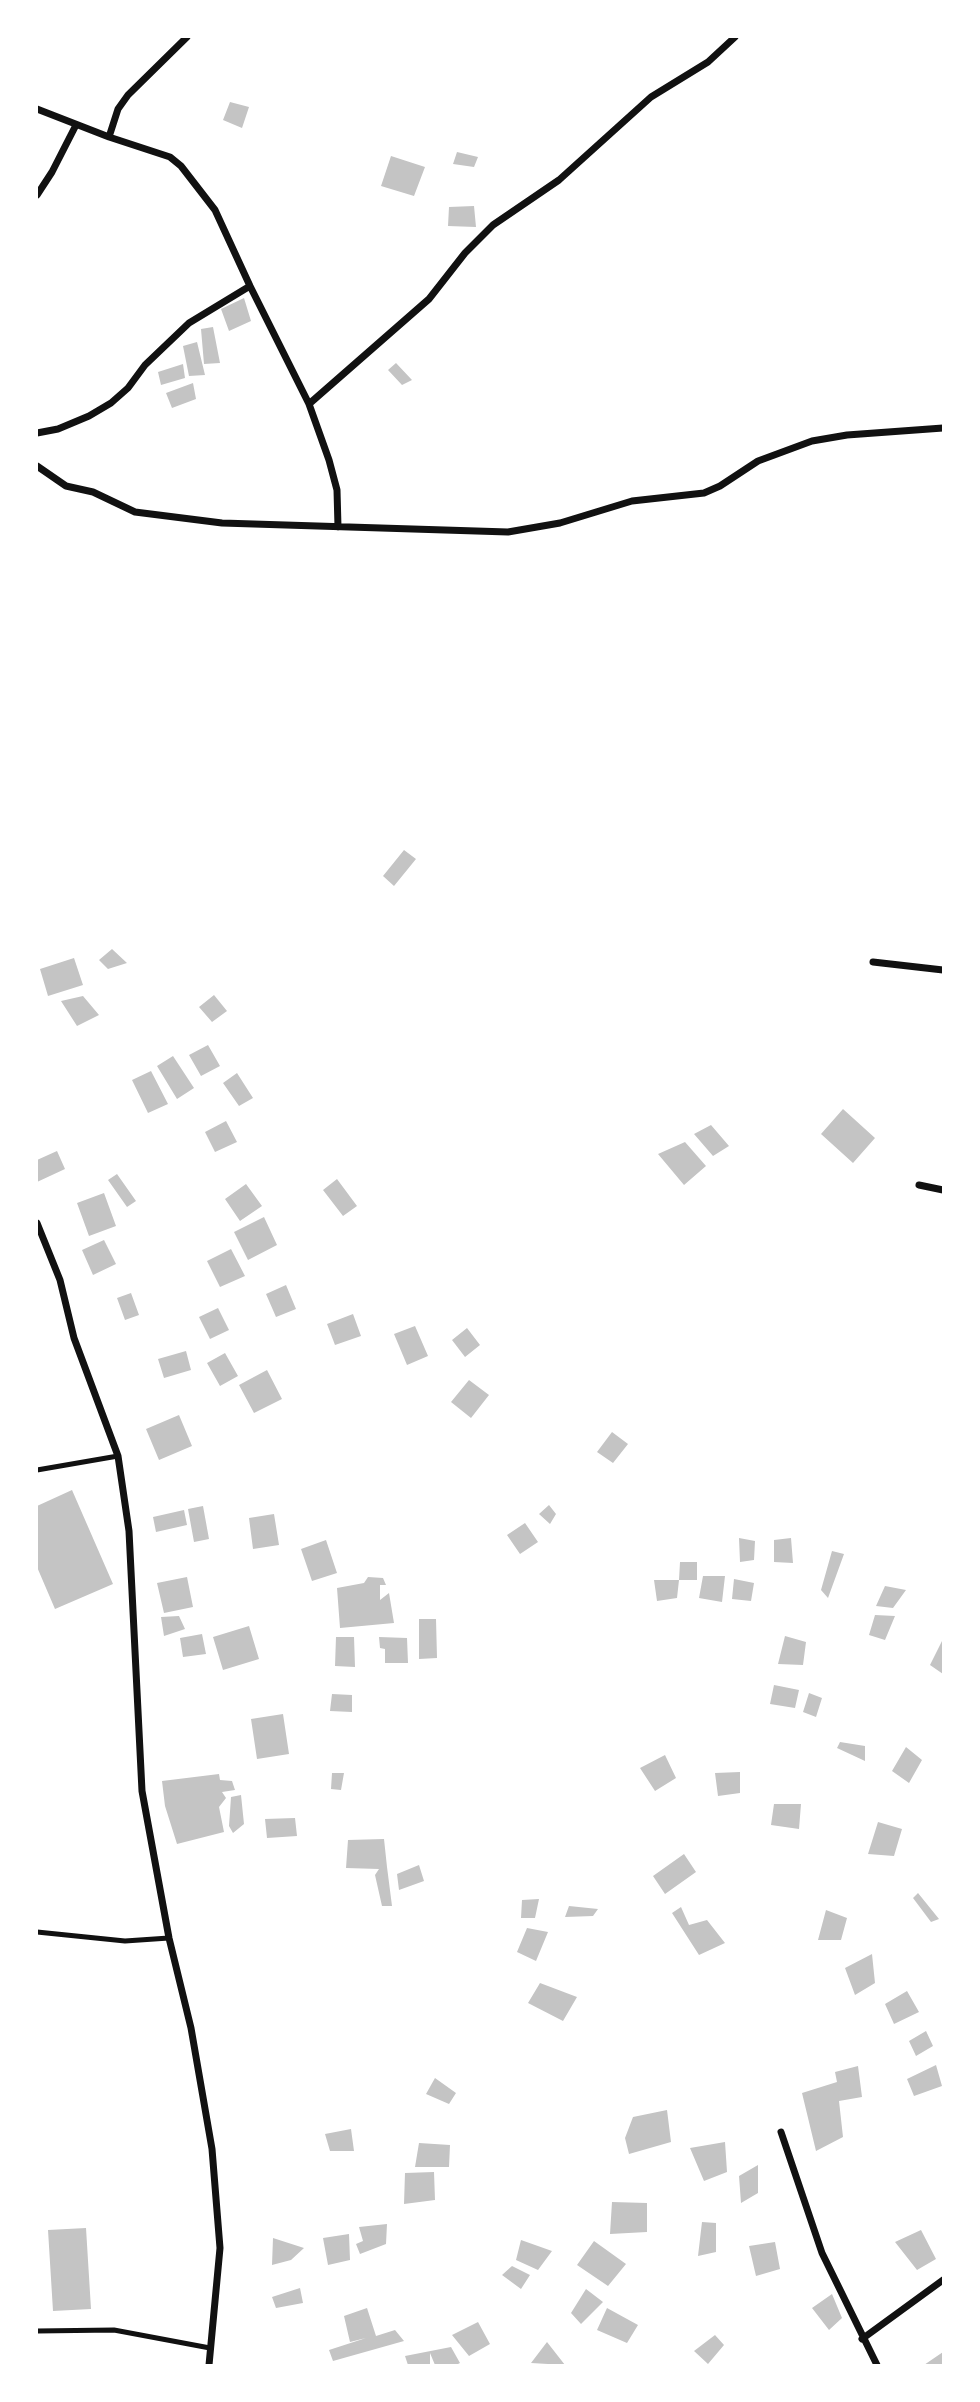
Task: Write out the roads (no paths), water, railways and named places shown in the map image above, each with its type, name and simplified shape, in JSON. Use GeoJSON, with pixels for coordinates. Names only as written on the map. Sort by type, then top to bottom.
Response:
{"type":"FeatureCollection","features":[{"type":"Feature","properties":{"kind":"street"},"geometry":{"type":"LineString","coordinates":[[109,138],[117,109],[187,37]]}},
{"type":"Feature","properties":{"kind":"street"},"geometry":{"type":"LineString","coordinates":[[309,404],[429,299],[465,253],[493,225],[559,180],[652,97],[708,62],[736,37]]}},
{"type":"Feature","properties":{"kind":"street"},"geometry":{"type":"LineString","coordinates":[[37,108],[109,138],[170,157],[181,166],[215,210],[309,404],[337,490],[338,527]]}},
{"type":"Feature","properties":{"kind":"street"},"geometry":{"type":"LineString","coordinates":[[37,195],[76,125]]}},
{"type":"Feature","properties":{"kind":"street"},"geometry":{"type":"LineString","coordinates":[[37,433],[58,429],[111,403],[128,388],[145,365],[189,323],[250,286]]}},
{"type":"Feature","properties":{"kind":"street"},"geometry":{"type":"LineString","coordinates":[[37,466],[66,486],[93,492],[135,512],[222,523],[508,532],[561,523],[632,501],[704,493],[720,486],[758,461],[812,441],[847,435],[943,428]]}},
{"type":"Feature","properties":{"kind":"street"},"geometry":{"type":"LineString","coordinates":[[873,962],[943,970]]}},
{"type":"Feature","properties":{"kind":"street"},"geometry":{"type":"LineString","coordinates":[[919,1185],[943,1190]]}},
{"type":"Feature","properties":{"kind":"street"},"geometry":{"type":"LineString","coordinates":[[37,1223],[60,1280],[74,1338],[118,1456],[129,1531],[142,1791],[169,1938],[191,2028],[212,2149],[220,2248],[209,2365]]}},
{"type":"Feature","properties":{"kind":"street"},"geometry":{"type":"LineString","coordinates":[[781,2132],[822,2253],[877,2365]]}},
{"type":"Feature","properties":{"kind":"street"},"geometry":{"type":"LineString","coordinates":[[862,2339],[943,2280]]}},
{"type":"Feature","properties":{"kind":"lane"},"geometry":{"type":"LineString","coordinates":[[37,1470],[118,1456]]}},
{"type":"Feature","properties":{"kind":"lane"},"geometry":{"type":"LineString","coordinates":[[37,1932],[125,1941],[169,1938]]}},
{"type":"Feature","properties":{"kind":"lane"},"geometry":{"type":"LineString","coordinates":[[37,2331],[114,2330],[210,2348]]}}]}
